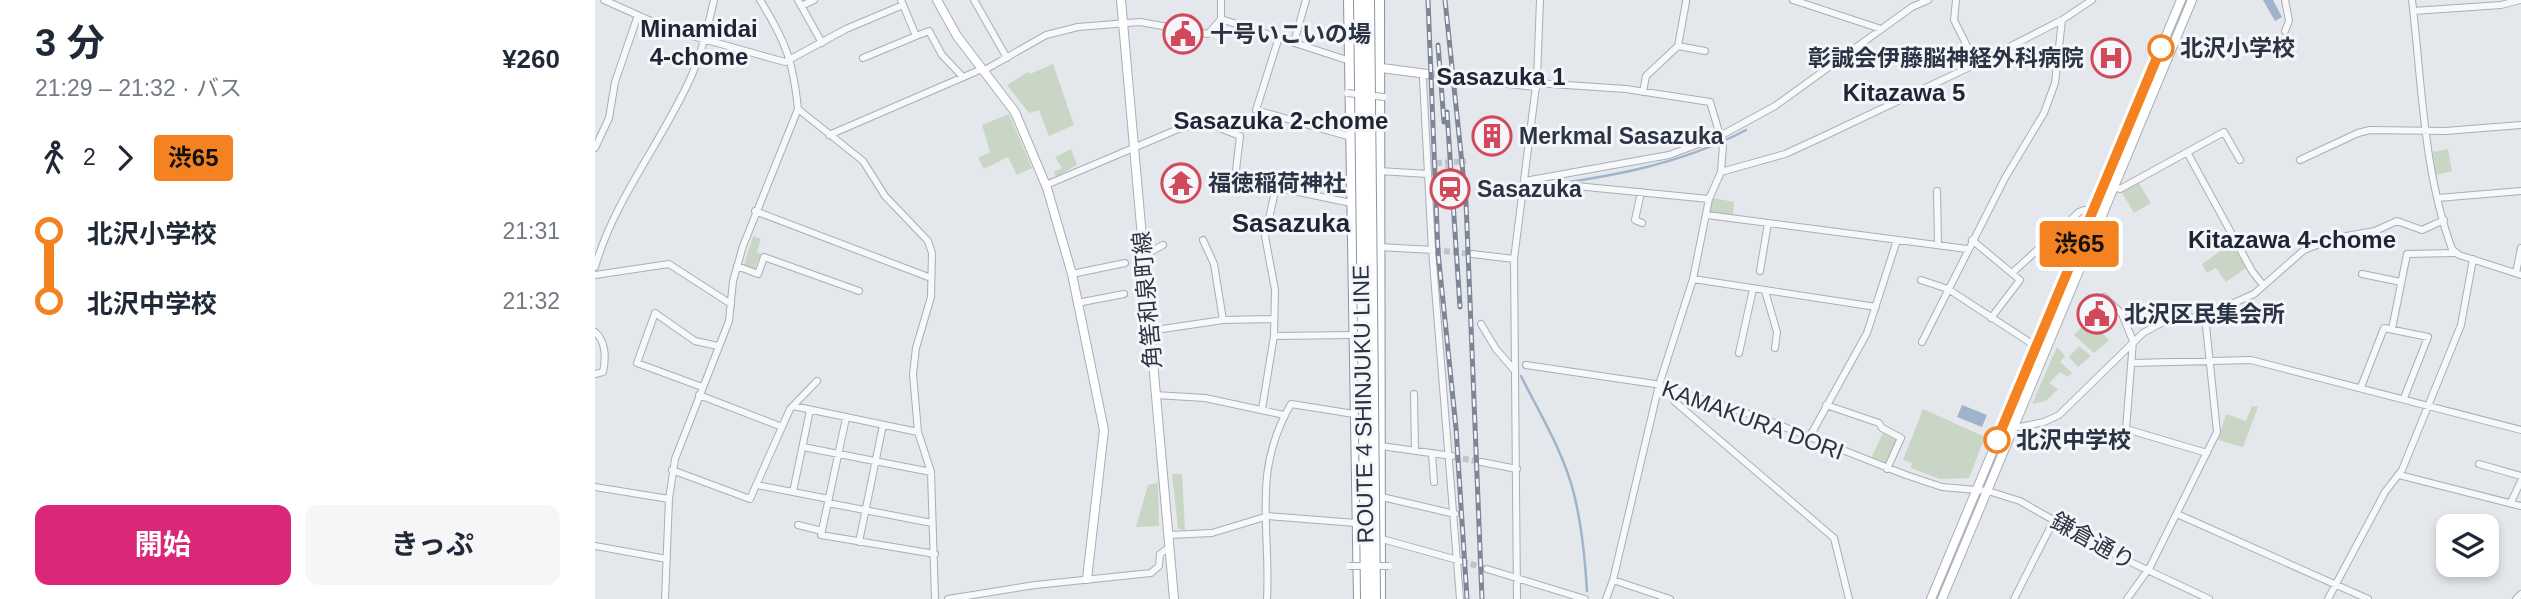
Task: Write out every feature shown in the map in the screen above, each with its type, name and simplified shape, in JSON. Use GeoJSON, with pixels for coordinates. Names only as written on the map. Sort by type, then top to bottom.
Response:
{"type":"FeatureCollection","features":[{"type":"Feature","properties":{"kind":"highway"},"geometry":{"type":"LineString","coordinates":[[1352,0],[1352,335],[1356,523],[1353,568],[1358,599]]}},
{"type":"Feature","properties":{"kind":"highway","name":"ROUTE 4 SHINJUKU LINE"},"geometry":{"type":"LineString","coordinates":[[1359,0],[1366,599]]}},
{"type":"Feature","properties":{"kind":"highway","name":"ROUTE 4 SHINJUKU LINE"},"geometry":{"type":"LineString","coordinates":[[1369,0],[1375,599]]}},
{"type":"Feature","properties":{"kind":"highway"},"geometry":{"type":"LineString","coordinates":[[1377,0],[1381,539],[1385,562],[1383,599]]}},
{"type":"Feature","properties":{"kind":"main road"},"geometry":{"type":"LineString","coordinates":[[937,0],[957,36],[1016,112],[1046,185],[1072,274],[1104,429],[1087,579]]}},
{"type":"Feature","properties":{"kind":"main road","name":"角筈和泉町線"},"geometry":{"type":"LineString","coordinates":[[1121,0],[1174,599]]}},
{"type":"Feature","properties":{"kind":"main road"},"geometry":{"type":"LineString","coordinates":[[1930,599],[2181,0]]}},
{"type":"Feature","properties":{"kind":"main road"},"geometry":{"type":"LineString","coordinates":[[1942,599],[2192,0]]}},
{"type":"Feature","properties":{"kind":"main road"},"geometry":{"type":"LineString","coordinates":[[1352,62],[1425,76]]}},
{"type":"Feature","properties":{"kind":"main road"},"geometry":{"type":"LineString","coordinates":[[1456,77],[1536,84]]}},
{"type":"Feature","properties":{"kind":"street"},"geometry":{"type":"LineString","coordinates":[[604,0],[637,18],[769,59],[792,60],[846,29],[902,3],[916,36]]}},
{"type":"Feature","properties":{"kind":"street"},"geometry":{"type":"LineString","coordinates":[[595,267],[604,235],[691,78],[706,38],[714,0]]}},
{"type":"Feature","properties":{"kind":"street"},"geometry":{"type":"LineString","coordinates":[[665,599],[672,470],[732,311],[737,266],[755,211],[798,110],[792,60],[785,42],[760,0]]}},
{"type":"Feature","properties":{"kind":"street"},"geometry":{"type":"LineString","coordinates":[[814,0],[799,3],[822,43]]}},
{"type":"Feature","properties":{"kind":"street"},"geometry":{"type":"LineString","coordinates":[[974,0],[1007,58]]}},
{"type":"Feature","properties":{"kind":"street"},"geometry":{"type":"LineString","coordinates":[[829,135],[982,70],[1045,34],[1123,22],[1168,26],[1208,34],[1221,19],[1221,0]]}},
{"type":"Feature","properties":{"kind":"street"},"geometry":{"type":"LineString","coordinates":[[1294,41],[1305,0]]}},
{"type":"Feature","properties":{"kind":"street"},"geometry":{"type":"LineString","coordinates":[[1517,599],[1514,258],[1536,84],[1540,0]]}},
{"type":"Feature","properties":{"kind":"street"},"geometry":{"type":"LineString","coordinates":[[1793,0],[1881,29]]}},
{"type":"Feature","properties":{"kind":"street"},"geometry":{"type":"LineString","coordinates":[[1525,181],[1669,155],[1721,140],[1775,106],[1881,29],[1928,0]]}},
{"type":"Feature","properties":{"kind":"street"},"geometry":{"type":"LineString","coordinates":[[1956,0],[1954,20],[1976,64]]}},
{"type":"Feature","properties":{"kind":"street"},"geometry":{"type":"LineString","coordinates":[[1721,172],[1785,154],[1976,64],[2062,20],[2092,0]]}},
{"type":"Feature","properties":{"kind":"street"},"geometry":{"type":"LineString","coordinates":[[2285,0],[2289,21],[2285,31]]}},
{"type":"Feature","properties":{"kind":"street"},"geometry":{"type":"LineString","coordinates":[[2412,0],[2424,130],[2438,198],[2455,253]]}},
{"type":"Feature","properties":{"kind":"street"},"geometry":{"type":"LineString","coordinates":[[2413,12],[2474,3],[2501,5],[2520,0]]}},
{"type":"Feature","properties":{"kind":"street"},"geometry":{"type":"LineString","coordinates":[[1643,92],[1646,76],[1678,46],[1686,2]]}},
{"type":"Feature","properties":{"kind":"street"},"geometry":{"type":"LineString","coordinates":[[595,148],[609,118],[615,82],[637,18]]}},
{"type":"Feature","properties":{"kind":"street"},"geometry":{"type":"LineString","coordinates":[[1221,19],[1352,62]]}},
{"type":"Feature","properties":{"kind":"street"},"geometry":{"type":"LineString","coordinates":[[1922,342],[1967,249],[2044,113],[2055,83],[2062,20]]}},
{"type":"Feature","properties":{"kind":"street"},"geometry":{"type":"LineString","coordinates":[[863,58],[929,31],[942,55],[963,77]]}},
{"type":"Feature","properties":{"kind":"street"},"geometry":{"type":"LineString","coordinates":[[1279,37],[1256,110],[1351,137]]}},
{"type":"Feature","properties":{"kind":"street"},"geometry":{"type":"LineString","coordinates":[[1678,46],[1706,51]]}},
{"type":"Feature","properties":{"kind":"street"},"geometry":{"type":"LineString","coordinates":[[1425,76],[1428,174],[1452,456],[1460,599]]}},
{"type":"Feature","properties":{"kind":"street"},"geometry":{"type":"LineString","coordinates":[[1536,84],[1626,89],[1710,102],[1721,140],[1721,172],[1709,199],[1693,279],[1659,385],[1613,580],[1606,599]]}},
{"type":"Feature","properties":{"kind":"street"},"geometry":{"type":"LineString","coordinates":[[1346,93],[1384,97]]}},
{"type":"Feature","properties":{"kind":"street"},"geometry":{"type":"LineString","coordinates":[[798,110],[863,162],[885,196],[928,241],[932,253],[931,297],[914,362],[918,432],[931,472],[935,599]]}},
{"type":"Feature","properties":{"kind":"street"},"geometry":{"type":"LineString","coordinates":[[1046,185],[1183,127],[1212,125],[1240,136],[1235,179],[1351,203]]}},
{"type":"Feature","properties":{"kind":"street"},"geometry":{"type":"LineString","coordinates":[[2300,160],[2358,133],[2521,125]]}},
{"type":"Feature","properties":{"kind":"street"},"geometry":{"type":"LineString","coordinates":[[2114,187],[2120,189],[2224,132],[2240,160]]}},
{"type":"Feature","properties":{"kind":"street"},"geometry":{"type":"LineString","coordinates":[[2187,152],[2252,271],[2265,284]]}},
{"type":"Feature","properties":{"kind":"street"},"geometry":{"type":"LineString","coordinates":[[1379,171],[1428,174]]}},
{"type":"Feature","properties":{"kind":"street"},"geometry":{"type":"LineString","coordinates":[[1523,193],[1576,186],[1709,199]]}},
{"type":"Feature","properties":{"kind":"street"},"geometry":{"type":"LineString","coordinates":[[1262,409],[1274,336],[1275,290],[1265,236],[1276,187]]}},
{"type":"Feature","properties":{"kind":"street"},"geometry":{"type":"LineString","coordinates":[[1937,191],[1938,245]]}},
{"type":"Feature","properties":{"kind":"street"},"geometry":{"type":"LineString","coordinates":[[2438,198],[2521,191]]}},
{"type":"Feature","properties":{"kind":"street"},"geometry":{"type":"LineString","coordinates":[[1641,192],[1635,220],[1642,223]]}},
{"type":"Feature","properties":{"kind":"street"},"geometry":{"type":"LineString","coordinates":[[755,211],[932,278]]}},
{"type":"Feature","properties":{"kind":"street"},"geometry":{"type":"LineString","coordinates":[[2013,272],[2079,212],[2093,212]]}},
{"type":"Feature","properties":{"kind":"street"},"geometry":{"type":"LineString","coordinates":[[1707,215],[1967,249]]}},
{"type":"Feature","properties":{"kind":"street"},"geometry":{"type":"LineString","coordinates":[[2014,428],[2044,422],[2059,415],[2133,341],[2165,321],[2205,316],[2254,294],[2304,250],[2335,238],[2375,231],[2397,221],[2421,230],[2444,220]]}},
{"type":"Feature","properties":{"kind":"street"},"geometry":{"type":"LineString","coordinates":[[1760,271],[1768,223]]}},
{"type":"Feature","properties":{"kind":"street"},"geometry":{"type":"LineString","coordinates":[[1809,438],[1857,355],[1901,230]]}},
{"type":"Feature","properties":{"kind":"street"},"geometry":{"type":"LineString","coordinates":[[1203,240],[1213,264],[1223,320]]}},
{"type":"Feature","properties":{"kind":"street"},"geometry":{"type":"LineString","coordinates":[[1972,240],[2020,280],[1991,318]]}},
{"type":"Feature","properties":{"kind":"street"},"geometry":{"type":"LineString","coordinates":[[1143,257],[1163,245]]}},
{"type":"Feature","properties":{"kind":"street"},"geometry":{"type":"LineString","coordinates":[[1379,247],[1434,250]]}},
{"type":"Feature","properties":{"kind":"street"},"geometry":{"type":"LineString","coordinates":[[2392,329],[2407,254],[2455,253],[2519,274],[2521,248]]}},
{"type":"Feature","properties":{"kind":"street"},"geometry":{"type":"LineString","coordinates":[[1472,254],[1514,258]]}},
{"type":"Feature","properties":{"kind":"street"},"geometry":{"type":"LineString","coordinates":[[737,266],[758,274],[764,257],[859,291]]}},
{"type":"Feature","properties":{"kind":"street"},"geometry":{"type":"LineString","coordinates":[[2328,599],[2385,492],[2399,475],[2461,324],[2473,259]]}},
{"type":"Feature","properties":{"kind":"street"},"geometry":{"type":"LineString","coordinates":[[1072,274],[1125,263]]}},
{"type":"Feature","properties":{"kind":"street"},"geometry":{"type":"LineString","coordinates":[[595,275],[669,264],[731,304]]}},
{"type":"Feature","properties":{"kind":"street"},"geometry":{"type":"LineString","coordinates":[[2362,274],[2401,282]]}},
{"type":"Feature","properties":{"kind":"street"},"geometry":{"type":"LineString","coordinates":[[1693,279],[1876,307]]}},
{"type":"Feature","properties":{"kind":"street"},"geometry":{"type":"LineString","coordinates":[[1921,280],[1948,289],[2037,347]]}},
{"type":"Feature","properties":{"kind":"street"},"geometry":{"type":"LineString","coordinates":[[1739,353],[1753,289]]}},
{"type":"Feature","properties":{"kind":"street"},"geometry":{"type":"LineString","coordinates":[[1765,291],[1777,332],[1775,348]]}},
{"type":"Feature","properties":{"kind":"street"},"geometry":{"type":"LineString","coordinates":[[1077,303],[1124,294]]}},
{"type":"Feature","properties":{"kind":"street"},"geometry":{"type":"LineString","coordinates":[[2104,297],[2122,314],[2133,341],[2126,429],[2207,453]]}},
{"type":"Feature","properties":{"kind":"street"},"geometry":{"type":"LineString","coordinates":[[702,387],[637,363],[655,313],[695,341],[718,346]]}},
{"type":"Feature","properties":{"kind":"street"},"geometry":{"type":"LineString","coordinates":[[2127,599],[2147,571],[2217,432],[2205,316]]}},
{"type":"Feature","properties":{"kind":"street"},"geometry":{"type":"LineString","coordinates":[[1149,331],[1223,320],[1274,319]]}},
{"type":"Feature","properties":{"kind":"street"},"geometry":{"type":"LineString","coordinates":[[1481,324],[1496,349],[1515,371]]}},
{"type":"Feature","properties":{"kind":"street"},"geometry":{"type":"LineString","coordinates":[[2361,387],[2384,328],[2428,337],[2404,398]]}},
{"type":"Feature","properties":{"kind":"street"},"geometry":{"type":"LineString","coordinates":[[595,332],[602,340],[605,360],[603,372],[595,374]]}},
{"type":"Feature","properties":{"kind":"street"},"geometry":{"type":"LineString","coordinates":[[1274,336],[1352,335]]}},
{"type":"Feature","properties":{"kind":"street"},"geometry":{"type":"LineString","coordinates":[[1496,349],[1514,348]]}},
{"type":"Feature","properties":{"kind":"street"},"geometry":{"type":"LineString","coordinates":[[2132,363],[2251,360],[2521,429]]}},
{"type":"Feature","properties":{"kind":"street","name":"KAMAKURA DORI"},"geometry":{"type":"LineString","coordinates":[[1526,365],[1659,385],[1809,438],[1887,469],[1942,487],[1976,490]]}},
{"type":"Feature","properties":{"kind":"street"},"geometry":{"type":"LineString","coordinates":[[672,470],[750,499],[793,406],[817,381]]}},
{"type":"Feature","properties":{"kind":"street"},"geometry":{"type":"LineString","coordinates":[[1675,391],[1674,401],[1834,538],[1849,599]]}},
{"type":"Feature","properties":{"kind":"street"},"geometry":{"type":"LineString","coordinates":[[1414,394],[1415,449]]}},
{"type":"Feature","properties":{"kind":"street"},"geometry":{"type":"LineString","coordinates":[[699,395],[782,427]]}},
{"type":"Feature","properties":{"kind":"street"},"geometry":{"type":"LineString","coordinates":[[1155,395],[1205,398],[1284,415]]}},
{"type":"Feature","properties":{"kind":"street"},"geometry":{"type":"LineString","coordinates":[[1267,599],[1268,555],[1263,517],[1267,470],[1284,415],[1291,404],[1354,414]]}},
{"type":"Feature","properties":{"kind":"street"},"geometry":{"type":"LineString","coordinates":[[1826,405],[1879,423],[1882,428],[1901,438],[1887,469]]}},
{"type":"Feature","properties":{"kind":"street"},"geometry":{"type":"LineString","coordinates":[[793,406],[918,432]]}},
{"type":"Feature","properties":{"kind":"street"},"geometry":{"type":"LineString","coordinates":[[793,492],[810,411]]}},
{"type":"Feature","properties":{"kind":"street"},"geometry":{"type":"LineString","coordinates":[[846,418],[821,535],[935,554]]}},
{"type":"Feature","properties":{"kind":"street"},"geometry":{"type":"LineString","coordinates":[[859,542],[883,425]]}},
{"type":"Feature","properties":{"kind":"street"},"geometry":{"type":"LineString","coordinates":[[1381,446],[1452,456]]}},
{"type":"Feature","properties":{"kind":"street"},"geometry":{"type":"LineString","coordinates":[[803,447],[876,464],[931,472]]}},
{"type":"Feature","properties":{"kind":"street"},"geometry":{"type":"LineString","coordinates":[[1432,453],[1434,482]]}},
{"type":"Feature","properties":{"kind":"street"},"geometry":{"type":"LineString","coordinates":[[1481,462],[1517,469]]}},
{"type":"Feature","properties":{"kind":"street"},"geometry":{"type":"LineString","coordinates":[[2479,464],[2521,478],[2511,502]]}},
{"type":"Feature","properties":{"kind":"street"},"geometry":{"type":"LineString","coordinates":[[2399,475],[2521,506]]}},
{"type":"Feature","properties":{"kind":"street"},"geometry":{"type":"LineString","coordinates":[[757,485],[932,523]]}},
{"type":"Feature","properties":{"kind":"street"},"geometry":{"type":"LineString","coordinates":[[595,487],[669,499]]}},
{"type":"Feature","properties":{"kind":"street","name":"鎌倉通り"},"geometry":{"type":"LineString","coordinates":[[1976,490],[2020,501],[2147,571],[2209,599]]}},
{"type":"Feature","properties":{"kind":"street"},"geometry":{"type":"LineString","coordinates":[[1382,497],[1455,514]]}},
{"type":"Feature","properties":{"kind":"street"},"geometry":{"type":"LineString","coordinates":[[2177,514],[2368,599]]}},
{"type":"Feature","properties":{"kind":"street"},"geometry":{"type":"LineString","coordinates":[[1169,535],[1212,533],[1263,517],[1356,523]]}},
{"type":"Feature","properties":{"kind":"street"},"geometry":{"type":"LineString","coordinates":[[2014,599],[2054,520]]}},
{"type":"Feature","properties":{"kind":"street"},"geometry":{"type":"LineString","coordinates":[[798,525],[822,531]]}},
{"type":"Feature","properties":{"kind":"street"},"geometry":{"type":"LineString","coordinates":[[1381,539],[1459,561]]}},
{"type":"Feature","properties":{"kind":"street"},"geometry":{"type":"LineString","coordinates":[[595,546],[667,559]]}},
{"type":"Feature","properties":{"kind":"street"},"geometry":{"type":"LineString","coordinates":[[948,599],[1087,579],[1151,573],[1159,566],[1160,554],[1170,547]]}},
{"type":"Feature","properties":{"kind":"street"},"geometry":{"type":"LineString","coordinates":[[1353,568],[1385,562]]}},
{"type":"Feature","properties":{"kind":"street"},"geometry":{"type":"LineString","coordinates":[[1487,569],[1584,599]]}},
{"type":"Feature","properties":{"kind":"street"},"geometry":{"type":"LineString","coordinates":[[1613,580],[1670,599]]}},
{"type":"Feature","properties":{"kind":"street"},"geometry":{"type":"LineString","coordinates":[[2516,599],[2521,594]]}},
{"type":"Feature","properties":{"kind":"green space"},"geometry":{"type":"Polygon","coordinates":[[[1053,64],[1074,125],[1049,136],[1039,110],[1029,113],[1007,85],[1028,72],[1030,74],[1053,64]]]}},
{"type":"Feature","properties":{"kind":"green space"},"geometry":{"type":"Polygon","coordinates":[[[1009,114],[1032,168],[1017,175],[1008,157],[984,169],[978,158],[990,152],[982,125],[1009,114]]]}},
{"type":"Feature","properties":{"kind":"green space"},"geometry":{"type":"Polygon","coordinates":[[[1071,149],[1077,165],[1056,177],[1054,172],[1062,168],[1055,157],[1071,149]]]}},
{"type":"Feature","properties":{"kind":"green space"},"geometry":{"type":"Polygon","coordinates":[[[2448,149],[2452,171],[2436,175],[2433,152],[2448,149]]]}},
{"type":"Feature","properties":{"kind":"green space"},"geometry":{"type":"Polygon","coordinates":[[[2137,180],[2151,203],[2134,213],[2121,191],[2137,180]]]}},
{"type":"Feature","properties":{"kind":"green space"},"geometry":{"type":"Polygon","coordinates":[[[1713,198],[1734,202],[1733,215],[1710,212],[1713,198]]]}},
{"type":"Feature","properties":{"kind":"green space"},"geometry":{"type":"Polygon","coordinates":[[[753,236],[761,239],[757,252],[761,254],[754,270],[744,265],[753,236]]]}},
{"type":"Feature","properties":{"kind":"green space"},"geometry":{"type":"Polygon","coordinates":[[[2232,243],[2246,268],[2226,282],[2216,268],[2207,273],[2202,264],[2232,243]]]}},
{"type":"Feature","properties":{"kind":"green space"},"geometry":{"type":"Polygon","coordinates":[[[2089,319],[2109,340],[2094,353],[2074,335],[2089,319]]]}},
{"type":"Feature","properties":{"kind":"green space"},"geometry":{"type":"Polygon","coordinates":[[[2079,346],[2091,356],[2078,367],[2069,357],[2079,346]]]}},
{"type":"Feature","properties":{"kind":"green space"},"geometry":{"type":"Polygon","coordinates":[[[2057,347],[2065,356],[2060,362],[2072,373],[2068,377],[2060,372],[2049,383],[2058,389],[2046,401],[2032,404],[2057,347]]]}},
{"type":"Feature","properties":{"kind":"green space"},"geometry":{"type":"Polygon","coordinates":[[[2252,406],[2258,407],[2243,447],[2218,440],[2226,414],[2246,421],[2252,406]]]}},
{"type":"Feature","properties":{"kind":"green space"},"geometry":{"type":"Polygon","coordinates":[[[1923,409],[1985,437],[1969,478],[1940,479],[1911,468],[1912,463],[1903,460],[1923,409]]]}},
{"type":"Feature","properties":{"kind":"green space"},"geometry":{"type":"Polygon","coordinates":[[[1883,433],[1897,441],[1884,465],[1870,460],[1883,433]]]}},
{"type":"Feature","properties":{"kind":"green space"},"geometry":{"type":"Polygon","coordinates":[[[1172,474],[1182,474],[1185,530],[1178,529],[1172,474]]]}},
{"type":"Feature","properties":{"kind":"green space"},"geometry":{"type":"Polygon","coordinates":[[[1158,483],[1159,526],[1136,527],[1148,485],[1158,483]]]}},
{"type":"Feature","properties":{"kind":"water"},"geometry":{"type":"Polygon","coordinates":[[[2263,0],[2273,0],[2282,17],[2275,21],[2263,0]]]}},
{"type":"Feature","properties":{"kind":"water"},"geometry":{"type":"Polygon","coordinates":[[[1962,405],[1987,415],[1982,427],[1957,417],[1962,405]]]}},
{"type":"Feature","properties":{"kind":"waterway"},"geometry":{"type":"LineString","coordinates":[[1523,189],[1609,175],[1665,162],[1720,143],[1746,130]]}},
{"type":"Feature","properties":{"kind":"waterway"},"geometry":{"type":"LineString","coordinates":[[1521,376],[1551,434],[1570,479],[1581,530],[1587,591]]}},
{"type":"Feature","properties":{"kind":"tunnel"},"geometry":{"type":"LineString","coordinates":[[1427,74],[1456,77]]}},
{"type":"Feature","properties":{"kind":"tunnel"},"geometry":{"type":"LineString","coordinates":[[1427,164],[1466,161]]}},
{"type":"Feature","properties":{"kind":"tunnel"},"geometry":{"type":"LineString","coordinates":[[1448,162],[1449,186]]}},
{"type":"Feature","properties":{"kind":"tunnel"},"geometry":{"type":"LineString","coordinates":[[1435,250],[1472,254]]}},
{"type":"Feature","properties":{"kind":"tunnel"},"geometry":{"type":"LineString","coordinates":[[1454,457],[1481,462]]}},
{"type":"Feature","properties":{"kind":"tunnel"},"geometry":{"type":"LineString","coordinates":[[1462,561],[1487,569]]}},
{"type":"Feature","properties":{"kind":"railway"},"geometry":{"type":"LineString","coordinates":[[1428,0],[1438,252],[1456,428],[1467,599]]}},
{"type":"Feature","properties":{"kind":"railway"},"geometry":{"type":"LineString","coordinates":[[1445,0],[1466,202],[1482,599]]}},
{"type":"Feature","properties":{"kind":"railway"},"geometry":{"type":"LineString","coordinates":[[1438,45],[1444,122]]}},
{"type":"Feature","properties":{"kind":"railway"},"geometry":{"type":"LineString","coordinates":[[1447,112],[1460,307]]}},
{"type":"Feature","properties":{"kind":"bus line","name":"渋65"},"geometry":{"type":"LineString","coordinates":[[1997,440],[2161,48]]}},
{"type":"Feature","properties":{"kind":"place","name":"十号いこいの場"},"geometry":{"type":"Point","coordinates":[1183,34]}},
{"type":"Feature","properties":{"kind":"place","name":"北沢小学校"},"geometry":{"type":"Point","coordinates":[2161,48]}},
{"type":"Feature","properties":{"kind":"place","name":"彰誠会伊藤脳神経外科病院"},"geometry":{"type":"Point","coordinates":[2111,58]}},
{"type":"Feature","properties":{"kind":"place","name":"Merkmal Sasazuka"},"geometry":{"type":"Point","coordinates":[1492,136]}},
{"type":"Feature","properties":{"kind":"place","name":"福徳稲荷神社"},"geometry":{"type":"Point","coordinates":[1181,183]}},
{"type":"Feature","properties":{"kind":"place","name":"Sasazuka"},"geometry":{"type":"Point","coordinates":[1450,189]}},
{"type":"Feature","properties":{"kind":"place","name":"北沢区民集会所"},"geometry":{"type":"Point","coordinates":[2097,314]}},
{"type":"Feature","properties":{"kind":"place","name":"北沢中学校"},"geometry":{"type":"Point","coordinates":[1997,440]}},
{"type":"Feature","properties":{"kind":"district","name":"Minamidai 4-chome"},"geometry":{"type":"Point","coordinates":[699,43]}},
{"type":"Feature","properties":{"kind":"district","name":"Sasazuka 1"},"geometry":{"type":"Point","coordinates":[1501,77]}},
{"type":"Feature","properties":{"kind":"district","name":"Kitazawa 5"},"geometry":{"type":"Point","coordinates":[1904,93]}},
{"type":"Feature","properties":{"kind":"district","name":"Sasazuka 2-chome"},"geometry":{"type":"Point","coordinates":[1281,121]}},
{"type":"Feature","properties":{"kind":"district","name":"Sasazuka"},"geometry":{"type":"Point","coordinates":[1291,223]}},
{"type":"Feature","properties":{"kind":"district","name":"Kitazawa 4-chome"},"geometry":{"type":"Point","coordinates":[2292,240]}}]}
